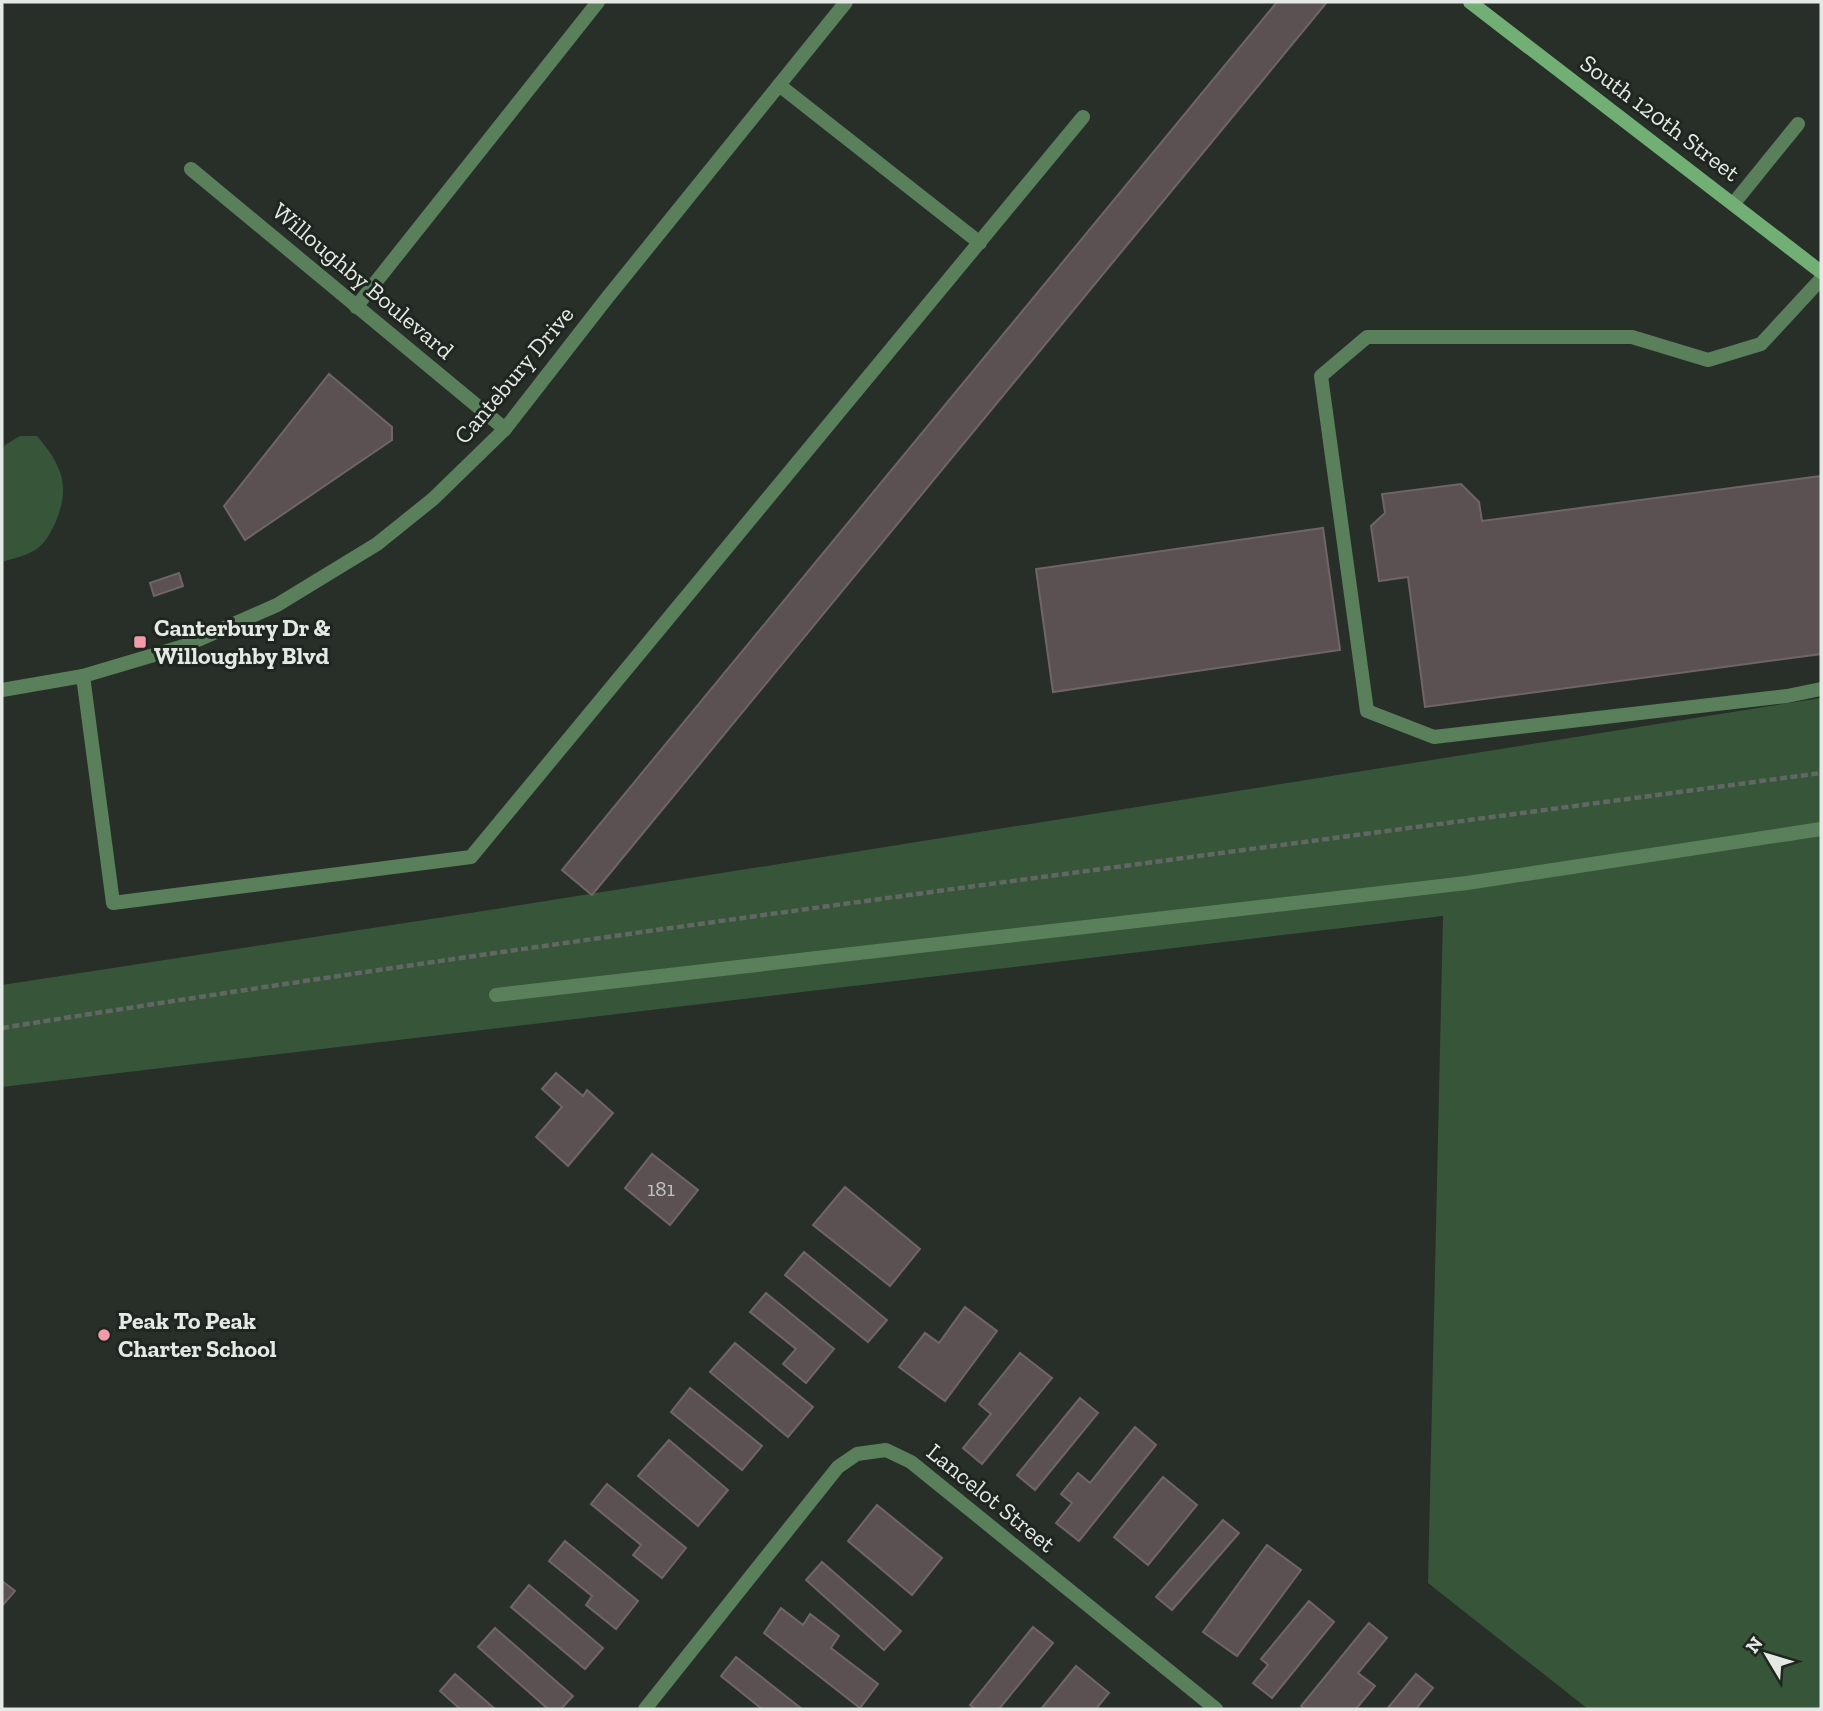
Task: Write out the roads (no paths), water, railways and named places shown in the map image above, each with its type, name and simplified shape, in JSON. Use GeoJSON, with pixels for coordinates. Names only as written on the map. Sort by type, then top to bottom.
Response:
{"type":"FeatureCollection","features":[{"type":"Feature","properties":{"kind":"main road","name":"South 120th Street"},"geometry":{"type":"LineString","coordinates":[[1470,2],[1821,272]]}},
{"type":"Feature","properties":{"kind":"street"},"geometry":{"type":"LineString","coordinates":[[356,307],[598,2]]}},
{"type":"Feature","properties":{"kind":"street","name":"Cantebury Drive"},"geometry":{"type":"LineString","coordinates":[[2,690],[83,676],[184,646],[277,605],[377,544],[433,499],[505,429],[846,2]]}},
{"type":"Feature","properties":{"kind":"street"},"geometry":{"type":"LineString","coordinates":[[779,85],[980,243]]}},
{"type":"Feature","properties":{"kind":"street"},"geometry":{"type":"LineString","coordinates":[[83,676],[113,903],[471,857],[1083,117]]}},
{"type":"Feature","properties":{"kind":"street"},"geometry":{"type":"LineString","coordinates":[[1734,203],[1798,124]]}},
{"type":"Feature","properties":{"kind":"street","name":"Willoughby Boulevard"},"geometry":{"type":"LineString","coordinates":[[191,169],[505,429]]}},
{"type":"Feature","properties":{"kind":"street"},"geometry":{"type":"LineString","coordinates":[[1821,279],[1761,344],[1708,360],[1633,337],[1367,337],[1321,376],[1367,711],[1434,737],[1787,696],[1821,689]]}},
{"type":"Feature","properties":{"kind":"street"},"geometry":{"type":"LineString","coordinates":[[496,995],[1467,883],[1821,829]]}},
{"type":"Feature","properties":{"kind":"street","name":"Lancelot Street"},"geometry":{"type":"LineString","coordinates":[[645,1709],[838,1467],[857,1454],[886,1450],[911,1462],[1216,1709]]}},
{"type":"Feature","properties":{"kind":"place","name":"Canterbury Dr & Willoughby Blvd"},"geometry":{"type":"Point","coordinates":[140,642]}},
{"type":"Feature","properties":{"kind":"place","name":"Peak To Peak Charter School"},"geometry":{"type":"Point","coordinates":[104,1335]}}]}
